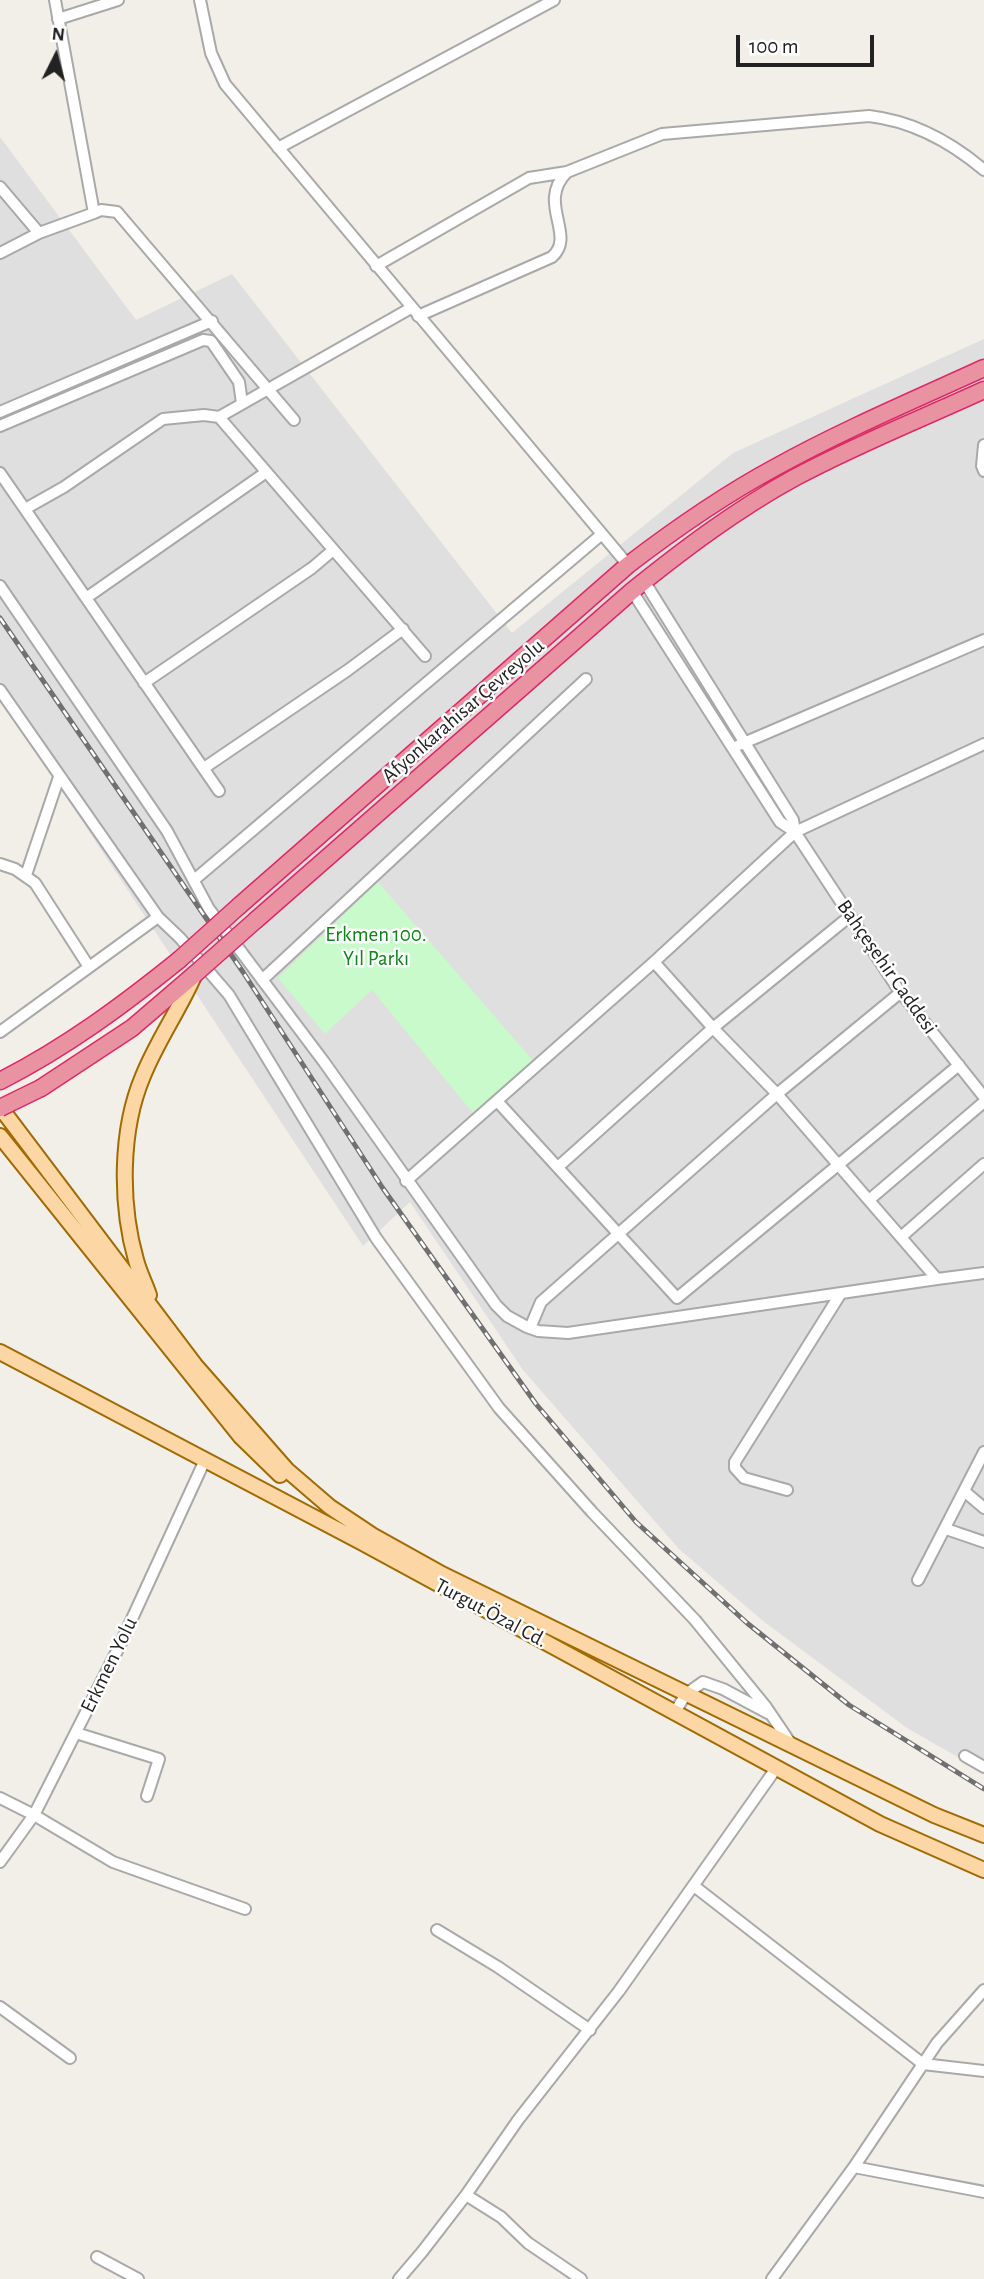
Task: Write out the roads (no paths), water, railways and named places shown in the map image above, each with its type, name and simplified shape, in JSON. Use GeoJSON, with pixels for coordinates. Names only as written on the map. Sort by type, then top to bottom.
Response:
{"type":"FeatureCollection","features":[{"type":"Feature","properties":{"kind":"highway","name":"Afyonkarahisar Çevreyolu"},"geometry":{"type":"LineString","coordinates":[[0,1081],[67,1045],[179,960],[628,565],[717,502],[774,468],[828,439],[984,368]]}},
{"type":"Feature","properties":{"kind":"highway","name":"Afyonkarahisar Çevreyolu"},"geometry":{"type":"LineString","coordinates":[[0,1107],[41,1088],[132,1028],[638,586],[712,529],[792,479],[984,390]]}},
{"type":"Feature","properties":{"kind":"main road"},"geometry":{"type":"LineString","coordinates":[[153,1310],[135,1258],[128,1220],[126,1177],[129,1132],[142,1079],[195,974]]}},
{"type":"Feature","properties":{"kind":"main road"},"geometry":{"type":"LineString","coordinates":[[0,1107],[204,1375],[287,1470],[367,1539]]}},
{"type":"Feature","properties":{"kind":"main road"},"geometry":{"type":"LineString","coordinates":[[0,1136],[241,1437],[293,1488],[367,1539]]}},
{"type":"Feature","properties":{"kind":"main road","name":"Turgut Özal Cd."},"geometry":{"type":"LineString","coordinates":[[0,1352],[205,1460],[934,1815],[984,1835]]}},
{"type":"Feature","properties":{"kind":"main road","name":"Turgut Özal Cd."},"geometry":{"type":"LineString","coordinates":[[367,1539],[880,1824],[984,1870]]}},
{"type":"Feature","properties":{"kind":"street"},"geometry":{"type":"LineString","coordinates":[[55,0],[94,213]]}},
{"type":"Feature","properties":{"kind":"street"},"geometry":{"type":"LineString","coordinates":[[58,19],[118,0]]}},
{"type":"Feature","properties":{"kind":"street"},"geometry":{"type":"LineString","coordinates":[[200,0],[211,53],[225,84],[628,565]]}},
{"type":"Feature","properties":{"kind":"street"},"geometry":{"type":"LineString","coordinates":[[280,150],[554,0]]}},
{"type":"Feature","properties":{"kind":"street"},"geometry":{"type":"LineString","coordinates":[[376,266],[529,178],[567,172],[662,134],[869,116],[901,122],[928,133],[984,170]]}},
{"type":"Feature","properties":{"kind":"street"},"geometry":{"type":"LineString","coordinates":[[25,509],[64,487],[163,419],[204,415],[219,417],[415,312],[552,257],[558,251],[562,238],[554,200],[558,185],[567,172]]}},
{"type":"Feature","properties":{"kind":"street"},"geometry":{"type":"LineString","coordinates":[[0,187],[39,233]]}},
{"type":"Feature","properties":{"kind":"street"},"geometry":{"type":"LineString","coordinates":[[0,253],[39,233],[101,210],[117,212],[294,420]]}},
{"type":"Feature","properties":{"kind":"street"},"geometry":{"type":"LineString","coordinates":[[0,412],[212,321]]}},
{"type":"Feature","properties":{"kind":"street"},"geometry":{"type":"LineString","coordinates":[[0,426],[203,341],[211,341],[239,382],[242,403]]}},
{"type":"Feature","properties":{"kind":"street"},"geometry":{"type":"LineString","coordinates":[[219,417],[425,656]]}},
{"type":"Feature","properties":{"kind":"street"},"geometry":{"type":"LineString","coordinates":[[984,445],[984,471]]}},
{"type":"Feature","properties":{"kind":"street"},"geometry":{"type":"LineString","coordinates":[[0,473],[219,791]]}},
{"type":"Feature","properties":{"kind":"street"},"geometry":{"type":"LineString","coordinates":[[86,598],[265,473]]}},
{"type":"Feature","properties":{"kind":"street"},"geometry":{"type":"LineString","coordinates":[[194,880],[602,534]]}},
{"type":"Feature","properties":{"kind":"street"},"geometry":{"type":"LineString","coordinates":[[144,683],[312,568],[332,551]]}},
{"type":"Feature","properties":{"kind":"street"},"geometry":{"type":"LineString","coordinates":[[0,586],[167,831],[209,909],[324,1062],[406,1181],[496,1305],[507,1316],[530,1328],[568,1333],[984,1273]]}},
{"type":"Feature","properties":{"kind":"street","name":"Bahçeşehir Caddesi"},"geometry":{"type":"LineString","coordinates":[[638,586],[745,743],[793,820],[795,832]]}},
{"type":"Feature","properties":{"kind":"street","name":"Bahçeşehir Caddesi"},"geometry":{"type":"LineString","coordinates":[[638,586],[733,748],[780,822],[795,832],[901,992],[983,1096]]}},
{"type":"Feature","properties":{"kind":"street"},"geometry":{"type":"LineString","coordinates":[[204,768],[348,670],[403,629]]}},
{"type":"Feature","properties":{"kind":"street"},"geometry":{"type":"LineString","coordinates":[[733,748],[984,640]]}},
{"type":"Feature","properties":{"kind":"street"},"geometry":{"type":"LineString","coordinates":[[262,980],[586,679]]}},
{"type":"Feature","properties":{"kind":"street"},"geometry":{"type":"LineString","coordinates":[[0,690],[158,917],[180,938],[229,995],[376,1238],[499,1408],[695,1620],[771,1714],[793,1746]]}},
{"type":"Feature","properties":{"kind":"street"},"geometry":{"type":"LineString","coordinates":[[406,1181],[795,832],[984,744]]}},
{"type":"Feature","properties":{"kind":"street"},"geometry":{"type":"LineString","coordinates":[[26,875],[60,778]]}},
{"type":"Feature","properties":{"kind":"street"},"geometry":{"type":"LineString","coordinates":[[0,865],[26,875],[44,895],[89,967]]}},
{"type":"Feature","properties":{"kind":"street"},"geometry":{"type":"LineString","coordinates":[[558,1167],[713,1028],[850,916]]}},
{"type":"Feature","properties":{"kind":"street"},"geometry":{"type":"LineString","coordinates":[[0,1032],[158,917]]}},
{"type":"Feature","properties":{"kind":"street"},"geometry":{"type":"LineString","coordinates":[[653,962],[777,1094],[937,1279]]}},
{"type":"Feature","properties":{"kind":"street"},"geometry":{"type":"LineString","coordinates":[[530,1328],[541,1302],[777,1094],[901,992]]}},
{"type":"Feature","properties":{"kind":"street"},"geometry":{"type":"LineString","coordinates":[[497,1101],[677,1298],[959,1065]]}},
{"type":"Feature","properties":{"kind":"street"},"geometry":{"type":"LineString","coordinates":[[869,1200],[983,1096]]}},
{"type":"Feature","properties":{"kind":"street"},"geometry":{"type":"LineString","coordinates":[[901,1237],[984,1164]]}},
{"type":"Feature","properties":{"kind":"street"},"geometry":{"type":"LineString","coordinates":[[787,1490],[744,1478],[735,1468],[735,1462],[841,1293]]}},
{"type":"Feature","properties":{"kind":"street"},"geometry":{"type":"LineString","coordinates":[[918,1580],[984,1452]]}},
{"type":"Feature","properties":{"kind":"street","name":"Erkmen Yolu"},"geometry":{"type":"LineString","coordinates":[[0,1862],[34,1815],[76,1733],[119,1647],[205,1460]]}},
{"type":"Feature","properties":{"kind":"street"},"geometry":{"type":"LineString","coordinates":[[964,1491],[984,1508]]}},
{"type":"Feature","properties":{"kind":"street"},"geometry":{"type":"LineString","coordinates":[[946,1529],[984,1542]]}},
{"type":"Feature","properties":{"kind":"street"},"geometry":{"type":"LineString","coordinates":[[675,1712],[687,1694],[703,1682],[723,1689],[771,1714]]}},
{"type":"Feature","properties":{"kind":"street"},"geometry":{"type":"LineString","coordinates":[[76,1733],[159,1759],[147,1796]]}},
{"type":"Feature","properties":{"kind":"street"},"geometry":{"type":"LineString","coordinates":[[965,1756],[984,1767]]}},
{"type":"Feature","properties":{"kind":"street"},"geometry":{"type":"LineString","coordinates":[[399,2279],[466,2194],[518,2120],[590,2030],[777,1767]]}},
{"type":"Feature","properties":{"kind":"street"},"geometry":{"type":"LineString","coordinates":[[0,1798],[113,1862],[245,1909]]}},
{"type":"Feature","properties":{"kind":"street"},"geometry":{"type":"LineString","coordinates":[[694,1886],[923,2064],[984,2071]]}},
{"type":"Feature","properties":{"kind":"street"},"geometry":{"type":"LineString","coordinates":[[437,1930],[590,2030]]}},
{"type":"Feature","properties":{"kind":"street"},"geometry":{"type":"LineString","coordinates":[[772,2279],[853,2167],[937,2043],[984,1990]]}},
{"type":"Feature","properties":{"kind":"street"},"geometry":{"type":"LineString","coordinates":[[0,2007],[70,2058]]}},
{"type":"Feature","properties":{"kind":"street"},"geometry":{"type":"LineString","coordinates":[[853,2167],[984,2192]]}},
{"type":"Feature","properties":{"kind":"street"},"geometry":{"type":"LineString","coordinates":[[466,2194],[501,2217],[528,2243],[581,2279]]}},
{"type":"Feature","properties":{"kind":"street"},"geometry":{"type":"LineString","coordinates":[[97,2257],[138,2279]]}},
{"type":"Feature","properties":{"kind":"railway"},"geometry":{"type":"LineString","coordinates":[[0,618],[243,972],[382,1187],[536,1404],[636,1522],[747,1623],[849,1705],[984,1789]]}},
{"type":"Feature","properties":{"kind":"park label","name":"Erkmen 100. Yıl Parkı"},"geometry":{"type":"Point","coordinates":[376,947]}}]}
